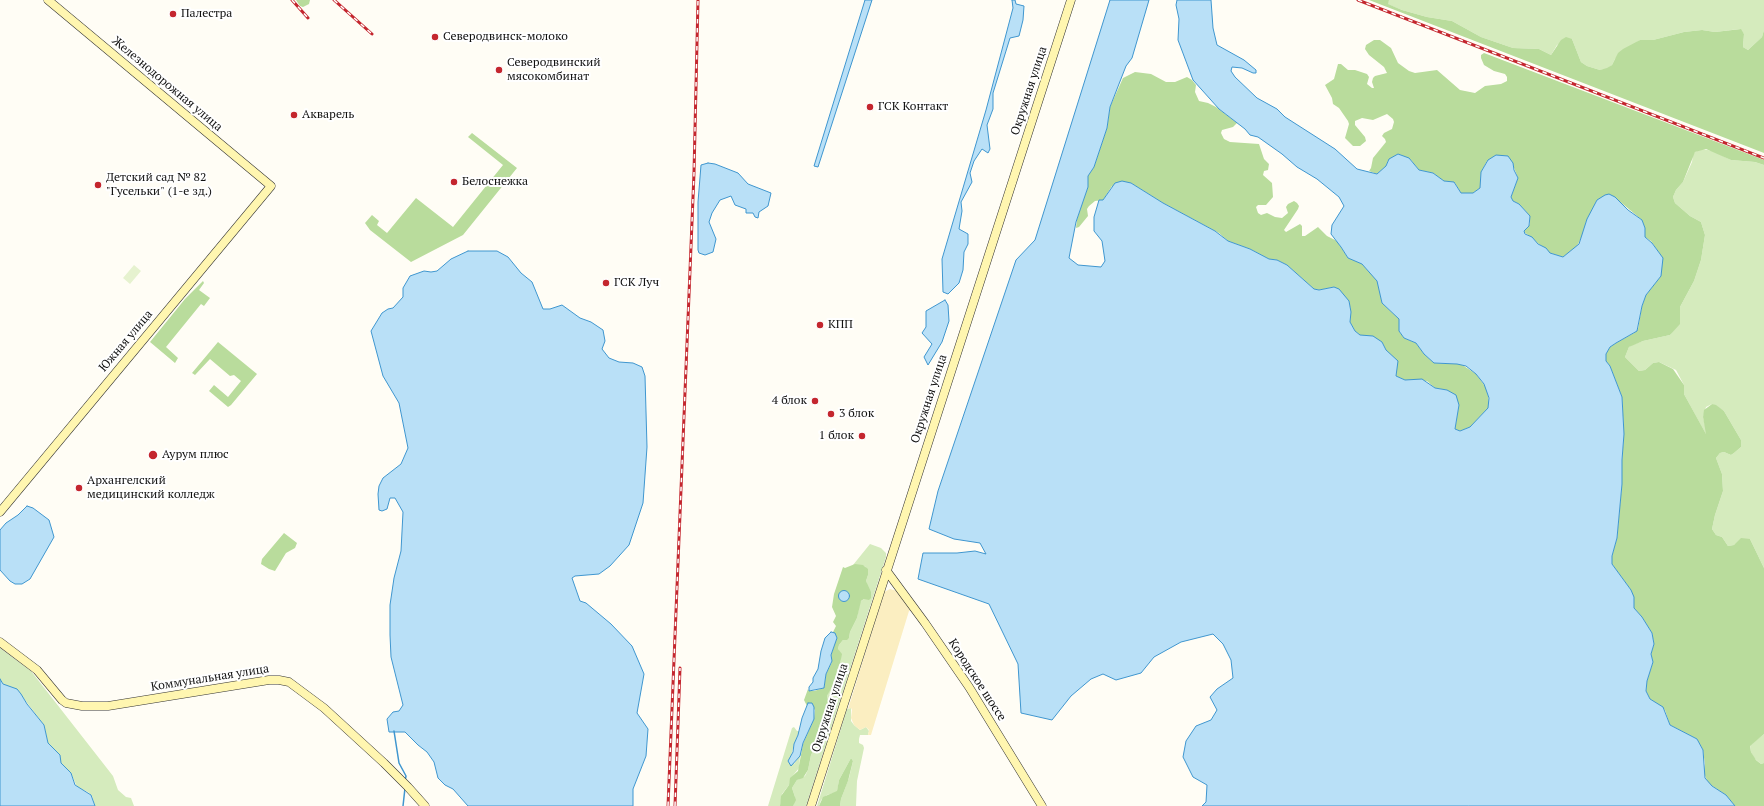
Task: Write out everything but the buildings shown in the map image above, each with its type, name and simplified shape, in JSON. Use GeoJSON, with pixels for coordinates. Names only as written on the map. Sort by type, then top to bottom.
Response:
{"type":"FeatureCollection","features":[{"type":"Feature","properties":{"kind":"main road","name":"Железнодорожная улица"},"geometry":{"type":"LineString","coordinates":[[48,0],[271,186]]}},
{"type":"Feature","properties":{"kind":"main road","name":"Окружная улица"},"geometry":{"type":"LineString","coordinates":[[811,806],[1071,0]]}},
{"type":"Feature","properties":{"kind":"main road","name":"Южная улица"},"geometry":{"type":"LineString","coordinates":[[0,512],[271,186]]}},
{"type":"Feature","properties":{"kind":"main road","name":"Кородское шоссе"},"geometry":{"type":"LineString","coordinates":[[886,570],[925,623],[968,687],[1042,806]]}},
{"type":"Feature","properties":{"kind":"main road","name":"Коммунальная улица"},"geometry":{"type":"LineString","coordinates":[[0,642],[38,670],[62,700],[66,703],[82,706],[108,706],[269,680],[289,682],[324,708],[398,777],[424,806]]}},
{"type":"Feature","properties":{"kind":"green space"},"geometry":{"type":"Polygon","coordinates":[[[296,0],[310,0],[309,4],[303,7],[300,6],[296,0]]]}},
{"type":"Feature","properties":{"kind":"green space"},"geometry":{"type":"Polygon","coordinates":[[[1369,0],[1389,0],[1388,4],[1402,10],[1427,17],[1452,21],[1481,37],[1513,48],[1539,49],[1551,55],[1561,40],[1566,37],[1572,39],[1581,62],[1587,66],[1600,70],[1612,65],[1618,53],[1640,40],[1653,40],[1684,32],[1702,30],[1715,32],[1741,29],[1744,34],[1743,47],[1748,50],[1762,37],[1764,30],[1764,153],[1369,0]]]}},
{"type":"Feature","properties":{"kind":"green space"},"geometry":{"type":"Polygon","coordinates":[[[1389,0],[1764,0],[1764,30],[1762,37],[1748,50],[1743,47],[1744,34],[1740,29],[1715,32],[1702,30],[1684,32],[1653,40],[1640,40],[1615,59],[1612,65],[1607,69],[1600,70],[1587,66],[1581,62],[1572,39],[1557,45],[1551,55],[1539,49],[1513,48],[1481,37],[1452,21],[1427,17],[1402,10],[1387,4],[1389,0]]]}},
{"type":"Feature","properties":{"kind":"green space"},"geometry":{"type":"Polygon","coordinates":[[[1374,40],[1380,40],[1391,48],[1398,63],[1409,71],[1415,73],[1437,70],[1460,90],[1475,93],[1485,86],[1501,84],[1507,81],[1505,74],[1494,71],[1484,65],[1481,55],[1484,53],[1764,160],[1764,165],[1755,162],[1731,160],[1706,149],[1695,152],[1683,182],[1676,190],[1673,197],[1675,203],[1690,216],[1701,222],[1705,235],[1701,260],[1694,281],[1680,307],[1680,324],[1670,335],[1643,341],[1629,347],[1625,357],[1639,371],[1645,370],[1653,363],[1659,362],[1673,369],[1684,385],[1684,394],[1706,434],[1703,417],[1704,410],[1712,404],[1724,411],[1741,440],[1741,447],[1734,453],[1731,455],[1724,452],[1720,453],[1716,458],[1722,474],[1723,491],[1712,529],[1716,535],[1722,537],[1728,546],[1734,545],[1741,538],[1750,539],[1764,568],[1764,734],[1750,746],[1751,752],[1756,760],[1761,764],[1764,763],[1764,806],[1735,806],[1726,795],[1708,783],[1704,773],[1705,764],[1703,750],[1697,739],[1670,725],[1665,710],[1650,699],[1646,691],[1647,681],[1653,662],[1651,654],[1654,644],[1652,633],[1642,617],[1634,608],[1631,590],[1612,564],[1612,556],[1617,538],[1622,484],[1624,434],[1622,397],[1610,366],[1606,361],[1606,354],[1610,347],[1634,333],[1638,329],[1642,306],[1646,295],[1661,276],[1660,254],[1651,241],[1645,237],[1645,228],[1642,220],[1618,200],[1597,200],[1586,222],[1583,234],[1577,246],[1563,257],[1550,253],[1523,231],[1530,224],[1530,216],[1519,204],[1513,201],[1511,197],[1518,178],[1513,165],[1487,161],[1481,172],[1480,188],[1473,193],[1461,193],[1455,183],[1444,181],[1433,173],[1419,170],[1411,160],[1398,154],[1388,161],[1386,166],[1377,174],[1369,171],[1373,158],[1386,142],[1382,136],[1384,133],[1392,129],[1394,122],[1393,119],[1387,114],[1373,120],[1362,118],[1355,121],[1355,125],[1365,137],[1366,141],[1360,146],[1353,146],[1345,138],[1349,124],[1348,121],[1339,108],[1333,104],[1332,98],[1325,85],[1334,79],[1338,64],[1341,64],[1348,70],[1355,70],[1367,74],[1369,77],[1367,84],[1374,88],[1372,82],[1373,78],[1375,76],[1387,73],[1384,67],[1369,55],[1365,49],[1366,45],[1374,40]]]}},
{"type":"Feature","properties":{"kind":"green space"},"geometry":{"type":"Polygon","coordinates":[[[1135,72],[1151,74],[1166,82],[1175,82],[1187,77],[1196,85],[1195,92],[1199,101],[1216,107],[1237,123],[1233,127],[1222,130],[1221,133],[1224,139],[1230,142],[1259,144],[1264,159],[1269,164],[1268,170],[1264,171],[1263,175],[1272,183],[1273,197],[1266,205],[1258,205],[1256,207],[1258,213],[1261,215],[1267,213],[1275,217],[1282,218],[1288,213],[1286,207],[1288,204],[1294,201],[1297,203],[1299,206],[1298,209],[1284,230],[1286,232],[1300,224],[1302,226],[1302,236],[1305,236],[1318,227],[1327,236],[1337,241],[1348,258],[1360,262],[1376,279],[1378,282],[1382,303],[1399,319],[1399,331],[1404,338],[1416,343],[1424,354],[1434,363],[1461,364],[1476,374],[1487,389],[1489,403],[1488,408],[1470,427],[1460,431],[1455,429],[1459,405],[1447,390],[1435,388],[1427,381],[1405,380],[1396,376],[1397,361],[1386,350],[1382,342],[1360,335],[1355,331],[1350,322],[1351,312],[1349,301],[1334,287],[1319,290],[1314,289],[1287,265],[1277,260],[1269,259],[1250,249],[1228,241],[1219,233],[1163,203],[1131,183],[1112,186],[1103,200],[1095,201],[1089,206],[1087,209],[1088,216],[1079,227],[1076,228],[1077,219],[1088,187],[1088,176],[1094,167],[1107,128],[1110,107],[1123,78],[1135,72]]]}},
{"type":"Feature","properties":{"kind":"green space"},"geometry":{"type":"Polygon","coordinates":[[[472,133],[517,168],[463,235],[411,262],[370,230],[365,223],[372,215],[379,221],[377,225],[387,233],[416,198],[453,227],[503,165],[468,137],[472,133]]]}},
{"type":"Feature","properties":{"kind":"green space"},"geometry":{"type":"Polygon","coordinates":[[[1702,149],[1713,151],[1731,160],[1755,162],[1764,165],[1764,568],[1750,539],[1728,546],[1722,537],[1716,535],[1712,529],[1723,491],[1722,474],[1716,458],[1720,453],[1724,452],[1731,455],[1741,447],[1741,440],[1724,411],[1712,404],[1706,407],[1703,417],[1708,438],[1684,394],[1684,385],[1676,370],[1659,362],[1653,363],[1645,370],[1639,371],[1625,357],[1629,347],[1632,345],[1670,335],[1680,321],[1680,307],[1694,281],[1701,260],[1705,235],[1701,222],[1690,216],[1675,203],[1673,197],[1676,190],[1683,182],[1692,162],[1693,155],[1695,152],[1702,149]]]}},
{"type":"Feature","properties":{"kind":"green space"},"geometry":{"type":"Polygon","coordinates":[[[134,265],[141,271],[130,284],[123,278],[134,265]]]}},
{"type":"Feature","properties":{"kind":"green space"},"geometry":{"type":"Polygon","coordinates":[[[203,281],[204,283],[199,290],[210,298],[204,306],[201,304],[166,347],[178,358],[175,363],[150,342],[185,299],[203,281]]]}},
{"type":"Feature","properties":{"kind":"green space"},"geometry":{"type":"Polygon","coordinates":[[[218,342],[257,374],[228,407],[209,391],[214,385],[228,397],[241,381],[234,375],[230,376],[210,359],[195,375],[192,373],[218,342]]]}},
{"type":"Feature","properties":{"kind":"green space"},"geometry":{"type":"Polygon","coordinates":[[[284,533],[297,543],[295,548],[286,553],[275,571],[261,564],[262,559],[284,533]]]}},
{"type":"Feature","properties":{"kind":"green space"},"geometry":{"type":"Polygon","coordinates":[[[870,544],[881,548],[886,553],[886,557],[806,806],[793,806],[795,797],[792,788],[797,780],[805,776],[808,770],[811,755],[818,741],[822,720],[829,704],[827,696],[840,664],[841,658],[838,649],[839,645],[843,640],[849,638],[850,632],[857,618],[860,602],[864,599],[868,575],[865,566],[853,565],[870,544]]]}},
{"type":"Feature","properties":{"kind":"green space"},"geometry":{"type":"Polygon","coordinates":[[[855,564],[863,565],[868,569],[866,581],[871,592],[871,598],[869,600],[864,599],[861,601],[857,618],[850,632],[849,638],[847,640],[843,640],[839,645],[838,649],[842,654],[840,664],[837,670],[836,679],[827,696],[829,704],[822,720],[818,741],[811,755],[808,770],[803,778],[797,780],[792,788],[796,800],[793,806],[780,806],[781,796],[789,785],[790,778],[798,771],[803,744],[814,719],[815,710],[808,703],[807,706],[804,700],[808,689],[809,691],[814,691],[824,688],[826,674],[832,662],[831,655],[837,638],[833,632],[836,626],[833,622],[836,616],[832,607],[834,594],[843,567],[845,568],[855,564]]]}},
{"type":"Feature","properties":{"kind":"green space"},"geometry":{"type":"Polygon","coordinates":[[[0,648],[31,671],[113,776],[118,790],[126,797],[131,798],[134,806],[95,806],[92,796],[88,792],[77,787],[71,773],[61,763],[60,755],[48,743],[44,725],[18,691],[4,685],[0,679],[0,648]]]}},
{"type":"Feature","properties":{"kind":"green space"},"geometry":{"type":"Polygon","coordinates":[[[851,708],[851,721],[854,725],[860,730],[866,727],[869,731],[868,735],[860,735],[859,739],[859,743],[863,745],[864,748],[857,781],[856,806],[840,806],[853,761],[851,758],[839,780],[837,792],[827,795],[821,800],[819,806],[817,806],[847,709],[851,708]]]}},
{"type":"Feature","properties":{"kind":"green space"},"geometry":{"type":"Polygon","coordinates":[[[794,727],[797,731],[800,731],[794,744],[791,756],[794,764],[800,755],[799,768],[791,778],[789,785],[782,794],[780,806],[768,806],[792,728],[794,727]]]}},
{"type":"Feature","properties":{"kind":"green space"},"geometry":{"type":"Polygon","coordinates":[[[1764,734],[1764,763],[1761,764],[1754,758],[1750,745],[1764,734]]]}},
{"type":"Feature","properties":{"kind":"green space"},"geometry":{"type":"Polygon","coordinates":[[[851,758],[853,761],[840,806],[819,806],[823,797],[837,791],[839,780],[851,758]]]}},
{"type":"Feature","properties":{"kind":"sand"},"geometry":{"type":"Polygon","coordinates":[[[890,589],[897,591],[913,611],[909,611],[871,735],[868,735],[869,730],[866,727],[860,730],[854,725],[851,718],[852,710],[851,708],[848,709],[884,592],[890,589]]]}},
{"type":"Feature","properties":{"kind":"water"},"geometry":{"type":"Polygon","coordinates":[[[865,0],[872,0],[818,167],[814,166],[865,0]]]}},
{"type":"Feature","properties":{"kind":"water"},"geometry":{"type":"Polygon","coordinates":[[[1012,0],[1015,0],[1016,4],[1024,6],[1023,20],[1019,36],[1010,38],[993,93],[993,109],[987,125],[990,149],[988,153],[982,149],[974,161],[970,173],[972,182],[961,202],[962,211],[959,229],[968,234],[968,244],[964,252],[963,270],[959,283],[948,294],[943,292],[942,259],[986,110],[1013,8],[1012,0]]]}},
{"type":"Feature","properties":{"kind":"water"},"geometry":{"type":"Polygon","coordinates":[[[1110,0],[1149,0],[1132,58],[1126,66],[1110,107],[1107,128],[1094,167],[1088,176],[1088,187],[1076,222],[1069,258],[1078,265],[1101,267],[1105,261],[1102,241],[1094,231],[1094,217],[1099,200],[1103,200],[1115,183],[1122,181],[1131,183],[1163,203],[1215,231],[1228,241],[1250,249],[1269,259],[1277,260],[1287,265],[1314,289],[1319,290],[1334,287],[1339,289],[1349,301],[1351,312],[1350,322],[1355,331],[1360,335],[1373,336],[1382,342],[1386,350],[1398,361],[1396,376],[1405,380],[1422,379],[1435,388],[1447,390],[1456,395],[1459,405],[1455,429],[1460,431],[1470,427],[1488,408],[1489,398],[1484,384],[1476,374],[1466,366],[1434,363],[1424,354],[1416,343],[1404,338],[1399,331],[1399,319],[1382,303],[1377,281],[1362,264],[1348,258],[1331,234],[1332,225],[1344,206],[1339,197],[1317,179],[1297,167],[1258,137],[1250,135],[1245,129],[1219,109],[1193,80],[1178,40],[1179,19],[1176,5],[1177,0],[1211,0],[1213,28],[1217,45],[1244,60],[1256,70],[1256,73],[1253,73],[1242,68],[1232,67],[1231,71],[1235,77],[1257,98],[1277,109],[1285,117],[1335,149],[1357,169],[1377,174],[1386,166],[1389,159],[1398,154],[1409,158],[1419,170],[1433,173],[1444,181],[1454,182],[1461,193],[1473,193],[1480,188],[1481,172],[1488,160],[1496,155],[1508,156],[1513,163],[1514,170],[1518,178],[1511,197],[1513,201],[1519,204],[1530,216],[1529,226],[1524,231],[1525,234],[1532,237],[1538,244],[1546,248],[1550,253],[1563,257],[1579,244],[1587,219],[1597,200],[1605,195],[1609,194],[1615,197],[1628,210],[1642,220],[1645,228],[1645,237],[1652,243],[1663,258],[1661,276],[1646,295],[1642,306],[1637,331],[1610,347],[1606,354],[1606,361],[1610,366],[1622,397],[1624,434],[1622,484],[1617,538],[1612,556],[1612,564],[1631,590],[1634,597],[1634,608],[1642,617],[1652,633],[1654,644],[1651,654],[1653,662],[1647,681],[1646,691],[1650,699],[1663,707],[1670,725],[1697,739],[1703,750],[1705,778],[1712,786],[1726,795],[1735,806],[1202,806],[1206,802],[1207,785],[1193,777],[1183,757],[1186,741],[1196,726],[1211,720],[1217,710],[1210,697],[1217,689],[1233,678],[1231,660],[1223,644],[1213,634],[1181,642],[1154,657],[1141,673],[1116,680],[1103,674],[1091,679],[1071,696],[1052,720],[1021,713],[1018,664],[989,604],[918,579],[923,553],[957,553],[975,551],[986,554],[980,543],[954,539],[929,529],[938,491],[1016,260],[1035,240],[1110,0]]]}},
{"type":"Feature","properties":{"kind":"water"},"geometry":{"type":"Polygon","coordinates":[[[708,163],[715,164],[738,173],[748,184],[771,193],[768,206],[759,212],[758,218],[755,217],[753,213],[746,213],[746,209],[735,205],[731,196],[720,200],[712,213],[709,222],[716,239],[713,252],[705,255],[699,253],[698,250],[698,202],[701,165],[708,163]]]}},
{"type":"Feature","properties":{"kind":"water"},"geometry":{"type":"Polygon","coordinates":[[[468,251],[497,251],[508,257],[521,273],[532,282],[543,309],[550,309],[562,305],[580,318],[591,322],[603,330],[605,341],[602,349],[609,358],[619,362],[633,363],[642,367],[645,376],[647,447],[643,503],[629,545],[610,566],[599,574],[575,576],[572,578],[580,601],[586,603],[611,624],[632,646],[644,674],[637,713],[648,729],[646,756],[633,789],[633,806],[468,806],[453,789],[445,785],[438,778],[434,762],[427,752],[405,732],[389,732],[387,719],[393,712],[399,711],[403,705],[391,657],[390,605],[394,578],[401,551],[403,512],[395,498],[390,498],[387,509],[382,511],[379,510],[378,494],[379,486],[383,478],[401,464],[408,448],[399,403],[383,376],[371,331],[382,313],[393,308],[403,297],[403,288],[410,276],[424,271],[437,271],[451,259],[468,251]]]}},
{"type":"Feature","properties":{"kind":"water"},"geometry":{"type":"Polygon","coordinates":[[[945,300],[948,305],[949,321],[942,342],[928,365],[924,357],[932,344],[922,333],[926,327],[926,311],[945,300]]]}},
{"type":"Feature","properties":{"kind":"water"},"geometry":{"type":"Polygon","coordinates":[[[27,506],[33,508],[49,520],[54,537],[30,579],[22,584],[15,584],[10,581],[0,570],[0,530],[6,523],[18,515],[27,506]]]}},
{"type":"Feature","properties":{"kind":"water"},"geometry":{"type":"Polygon","coordinates":[[[844,590],[848,592],[850,596],[848,600],[844,602],[840,600],[838,596],[840,592],[844,590]]]}},
{"type":"Feature","properties":{"kind":"water"},"geometry":{"type":"Polygon","coordinates":[[[831,632],[835,633],[837,638],[831,655],[832,661],[826,674],[824,688],[809,691],[809,687],[813,682],[813,678],[818,669],[825,638],[831,632]]]}},
{"type":"Feature","properties":{"kind":"water"},"geometry":{"type":"Polygon","coordinates":[[[0,679],[3,684],[17,689],[21,694],[44,725],[48,743],[60,755],[61,763],[71,773],[75,785],[91,795],[95,806],[0,806],[0,679]]]}},
{"type":"Feature","properties":{"kind":"water"},"geometry":{"type":"Polygon","coordinates":[[[808,703],[812,703],[814,707],[814,719],[803,743],[800,756],[791,766],[788,761],[793,752],[794,744],[808,703]]]}},
{"type":"Feature","properties":{"kind":"waterway"},"geometry":{"type":"LineString","coordinates":[[394,731],[399,763],[406,776],[405,781]]}},
{"type":"Feature","properties":{"kind":"waterway"},"geometry":{"type":"LineString","coordinates":[[403,806],[405,788]]}},
{"type":"Feature","properties":{"kind":"railway"},"geometry":{"type":"LineString","coordinates":[[292,0],[308,18]]}},
{"type":"Feature","properties":{"kind":"railway"},"geometry":{"type":"LineString","coordinates":[[334,0],[372,34]]}},
{"type":"Feature","properties":{"kind":"railway"},"geometry":{"type":"LineString","coordinates":[[668,806],[694,173],[698,0]]}},
{"type":"Feature","properties":{"kind":"railway"},"geometry":{"type":"LineString","coordinates":[[1358,0],[1764,158]]}},
{"type":"Feature","properties":{"kind":"railway"},"geometry":{"type":"LineString","coordinates":[[675,806],[680,668]]}},
{"type":"Feature","properties":{"kind":"place","name":"Палестра"},"geometry":{"type":"Point","coordinates":[173,14]}},
{"type":"Feature","properties":{"kind":"place","name":"Северодвинск-молоко"},"geometry":{"type":"Point","coordinates":[435,37]}},
{"type":"Feature","properties":{"kind":"place","name":"Северодвинский мясокомбинат"},"geometry":{"type":"Point","coordinates":[499,70]}},
{"type":"Feature","properties":{"kind":"place","name":"ГСК Контакт"},"geometry":{"type":"Point","coordinates":[870,107]}},
{"type":"Feature","properties":{"kind":"place","name":"Акварель"},"geometry":{"type":"Point","coordinates":[294,115]}},
{"type":"Feature","properties":{"kind":"place","name":"Белоснежка"},"geometry":{"type":"Point","coordinates":[454,182]}},
{"type":"Feature","properties":{"kind":"place","name":"Детский сад № 82 \"Гусельки\" (1-е зд.)"},"geometry":{"type":"Point","coordinates":[98,185]}},
{"type":"Feature","properties":{"kind":"place","name":"ГСК Луч"},"geometry":{"type":"Point","coordinates":[606,283]}},
{"type":"Feature","properties":{"kind":"place","name":"КПП"},"geometry":{"type":"Point","coordinates":[820,325]}},
{"type":"Feature","properties":{"kind":"place","name":"4 блок"},"geometry":{"type":"Point","coordinates":[815,401]}},
{"type":"Feature","properties":{"kind":"place","name":"3 блок"},"geometry":{"type":"Point","coordinates":[831,414]}},
{"type":"Feature","properties":{"kind":"place","name":"1 блок"},"geometry":{"type":"Point","coordinates":[862,436]}},
{"type":"Feature","properties":{"kind":"place","name":"Аурум плюс"},"geometry":{"type":"Point","coordinates":[153,455]}},
{"type":"Feature","properties":{"kind":"place","name":"Архангелский медицинский колледж"},"geometry":{"type":"Point","coordinates":[79,488]}}]}
